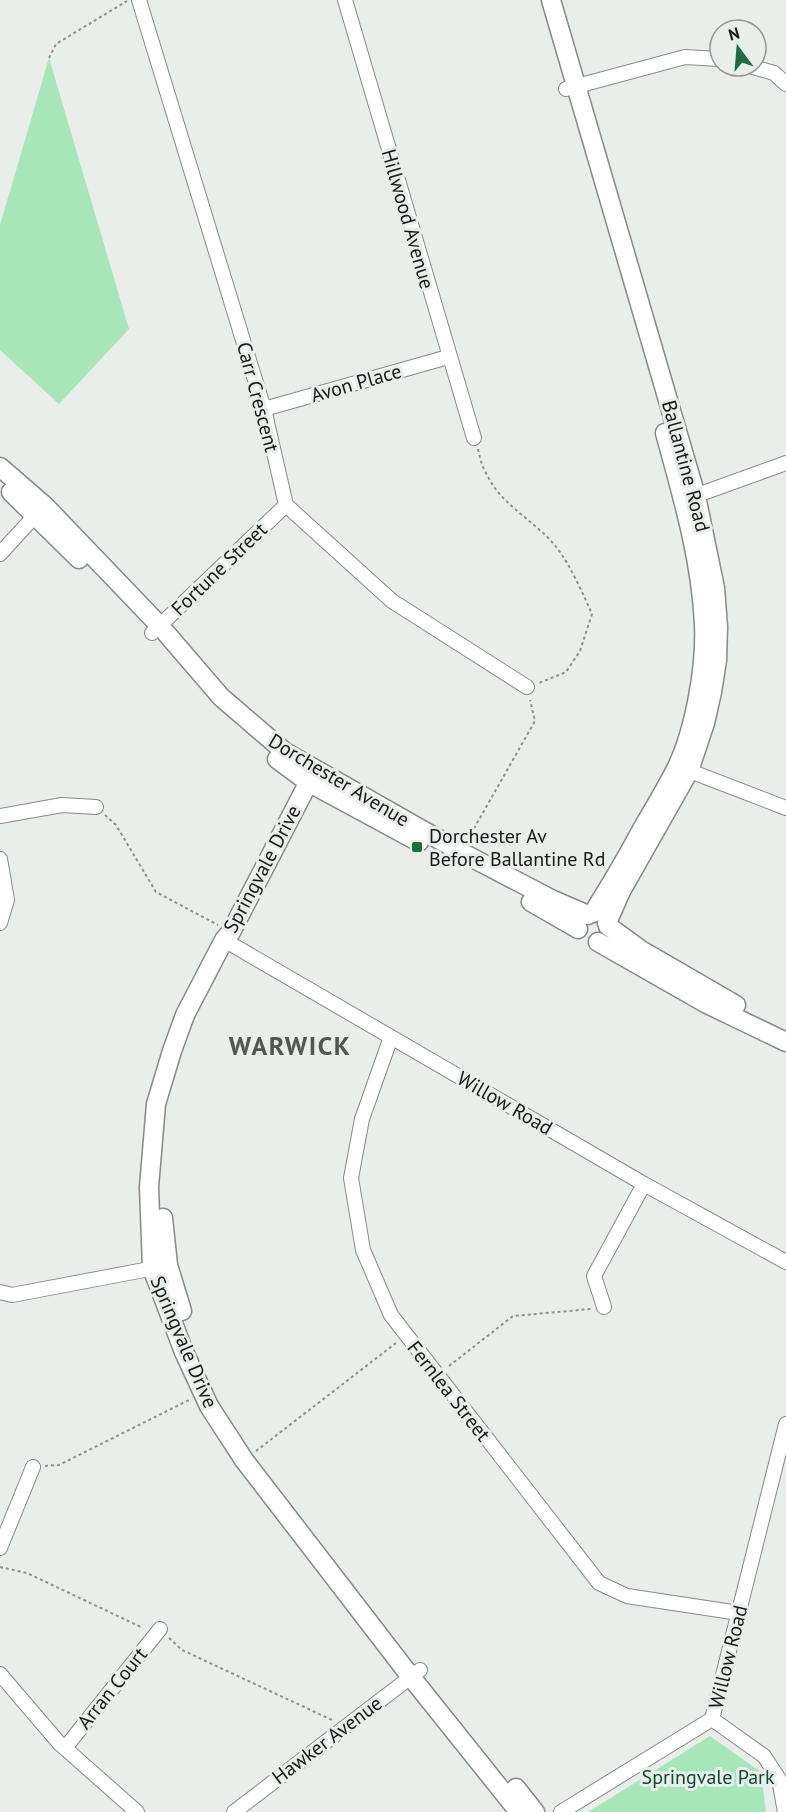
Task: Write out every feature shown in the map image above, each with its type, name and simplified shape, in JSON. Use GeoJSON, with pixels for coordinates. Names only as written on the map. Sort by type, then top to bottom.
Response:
{"type":"FeatureCollection","features":[{"type":"Feature","properties":{"kind":"street","name":"Carr Crescent"},"geometry":{"type":"LineString","coordinates":[[139,0],[264,410],[286,506]]}},
{"type":"Feature","properties":{"kind":"street","name":"Hillwood Avenue"},"geometry":{"type":"LineString","coordinates":[[345,0],[448,357],[474,438]]}},
{"type":"Feature","properties":{"kind":"street","name":"Ballantine Road"},"geometry":{"type":"LineString","coordinates":[[538,0],[571,88]]}},
{"type":"Feature","properties":{"kind":"street","name":"Ballantine Road"},"geometry":{"type":"LineString","coordinates":[[550,0],[571,88],[629,303],[690,498],[705,627],[704,658],[699,692],[683,768],[610,887],[595,925]]}},
{"type":"Feature","properties":{"kind":"street"},"geometry":{"type":"LineString","coordinates":[[571,88],[685,57],[708,58]]}},
{"type":"Feature","properties":{"kind":"street"},"geometry":{"type":"LineString","coordinates":[[768,72],[786,84]]}},
{"type":"Feature","properties":{"kind":"street","name":"Avon Place"},"geometry":{"type":"LineString","coordinates":[[264,410],[448,357]]}},
{"type":"Feature","properties":{"kind":"street"},"geometry":{"type":"LineString","coordinates":[[690,498],[786,463]]}},
{"type":"Feature","properties":{"kind":"street","name":"Dorchester Avenue"},"geometry":{"type":"LineString","coordinates":[[0,467],[156,629],[211,700],[241,730],[317,779],[557,916],[595,925],[705,1003],[786,1042]]}},
{"type":"Feature","properties":{"kind":"street","name":"Dorchester Avenue"},"geometry":{"type":"LineString","coordinates":[[0,482],[40,510]]}},
{"type":"Feature","properties":{"kind":"street"},"geometry":{"type":"LineString","coordinates":[[286,506],[392,601],[527,687]]}},
{"type":"Feature","properties":{"kind":"street","name":"Fortune Street"},"geometry":{"type":"LineString","coordinates":[[156,629],[286,506]]}},
{"type":"Feature","properties":{"kind":"street"},"geometry":{"type":"LineString","coordinates":[[0,554],[40,510]]}},
{"type":"Feature","properties":{"kind":"street"},"geometry":{"type":"LineString","coordinates":[[683,768],[786,808]]}},
{"type":"Feature","properties":{"kind":"street","name":"Dorchester Avenue"},"geometry":{"type":"LineString","coordinates":[[317,779],[553,900],[689,979],[786,1029]]}},
{"type":"Feature","properties":{"kind":"street","name":"Springvale Drive"},"geometry":{"type":"LineString","coordinates":[[317,779],[230,940],[185,1015],[156,1104],[149,1187],[160,1267],[184,1352],[203,1393],[244,1460],[415,1673],[535,1812]]}},
{"type":"Feature","properties":{"kind":"street"},"geometry":{"type":"LineString","coordinates":[[0,816],[63,805],[96,807]]}},
{"type":"Feature","properties":{"kind":"street"},"geometry":{"type":"LineString","coordinates":[[0,859],[7,900],[0,923]]}},
{"type":"Feature","properties":{"kind":"street","name":"Willow Road"},"geometry":{"type":"LineString","coordinates":[[230,940],[644,1184],[786,1262]]}},
{"type":"Feature","properties":{"kind":"street","name":"Fernlea Street"},"geometry":{"type":"LineString","coordinates":[[392,1037],[362,1119],[351,1178],[363,1250],[390,1316],[599,1583],[627,1596],[739,1613]]}},
{"type":"Feature","properties":{"kind":"street"},"geometry":{"type":"LineString","coordinates":[[604,1307],[594,1276],[644,1184]]}},
{"type":"Feature","properties":{"kind":"street"},"geometry":{"type":"LineString","coordinates":[[0,1292],[12,1295],[160,1267]]}},
{"type":"Feature","properties":{"kind":"street","name":"Springvale Drive"},"geometry":{"type":"LineString","coordinates":[[160,1267],[174,1290],[195,1347],[220,1401],[254,1453],[519,1812]]}},
{"type":"Feature","properties":{"kind":"street","name":"Willow Road"},"geometry":{"type":"LineString","coordinates":[[561,1812],[712,1719],[786,1424]]}},
{"type":"Feature","properties":{"kind":"street"},"geometry":{"type":"LineString","coordinates":[[0,1548],[33,1467]]}},
{"type":"Feature","properties":{"kind":"street","name":"Arran Court"},"geometry":{"type":"LineString","coordinates":[[65,1748],[160,1629]]}},
{"type":"Feature","properties":{"kind":"street","name":"Hawker Avenue"},"geometry":{"type":"LineString","coordinates":[[234,1812],[415,1673]]}},
{"type":"Feature","properties":{"kind":"street"},"geometry":{"type":"LineString","coordinates":[[2,1680],[65,1748],[137,1812]]}},
{"type":"Feature","properties":{"kind":"street"},"geometry":{"type":"LineString","coordinates":[[712,1719],[764,1756],[779,1779],[784,1812]]}},
{"type":"Feature","properties":{"kind":"path"},"geometry":{"type":"LineString","coordinates":[[50,58],[56,44],[129,0]]}},
{"type":"Feature","properties":{"kind":"path"},"geometry":{"type":"LineString","coordinates":[[461,852],[535,721],[527,687],[566,672],[580,651],[592,614],[560,552],[540,530],[507,503],[487,476],[474,438]]}},
{"type":"Feature","properties":{"kind":"path"},"geometry":{"type":"LineString","coordinates":[[96,807],[117,825],[156,892],[230,940]]}},
{"type":"Feature","properties":{"kind":"path"},"geometry":{"type":"LineString","coordinates":[[437,1375],[513,1316],[604,1307]]}},
{"type":"Feature","properties":{"kind":"path"},"geometry":{"type":"LineString","coordinates":[[254,1453],[406,1335]]}},
{"type":"Feature","properties":{"kind":"path"},"geometry":{"type":"LineString","coordinates":[[33,1467],[59,1465],[203,1393]]}},
{"type":"Feature","properties":{"kind":"path"},"geometry":{"type":"LineString","coordinates":[[0,1567],[27,1573],[141,1628],[160,1629],[182,1650],[345,1726]]}},
{"type":"Feature","properties":{"kind":"green space"},"geometry":{"type":"Polygon","coordinates":[[[49,58],[129,329],[59,404],[0,350],[0,225],[49,58]]]}},
{"type":"Feature","properties":{"kind":"green space","name":"Springvale Park"},"geometry":{"type":"Polygon","coordinates":[[[710,1736],[761,1772],[766,1812],[588,1812],[710,1736]]]}},
{"type":"Feature","properties":{"kind":"place","name":"Dorchester Av Before Ballantine Rd"},"geometry":{"type":"Point","coordinates":[417,847]}},
{"type":"Feature","properties":{"kind":"district","name":"WARWICK"},"geometry":{"type":"Point","coordinates":[290,1045]}}]}
